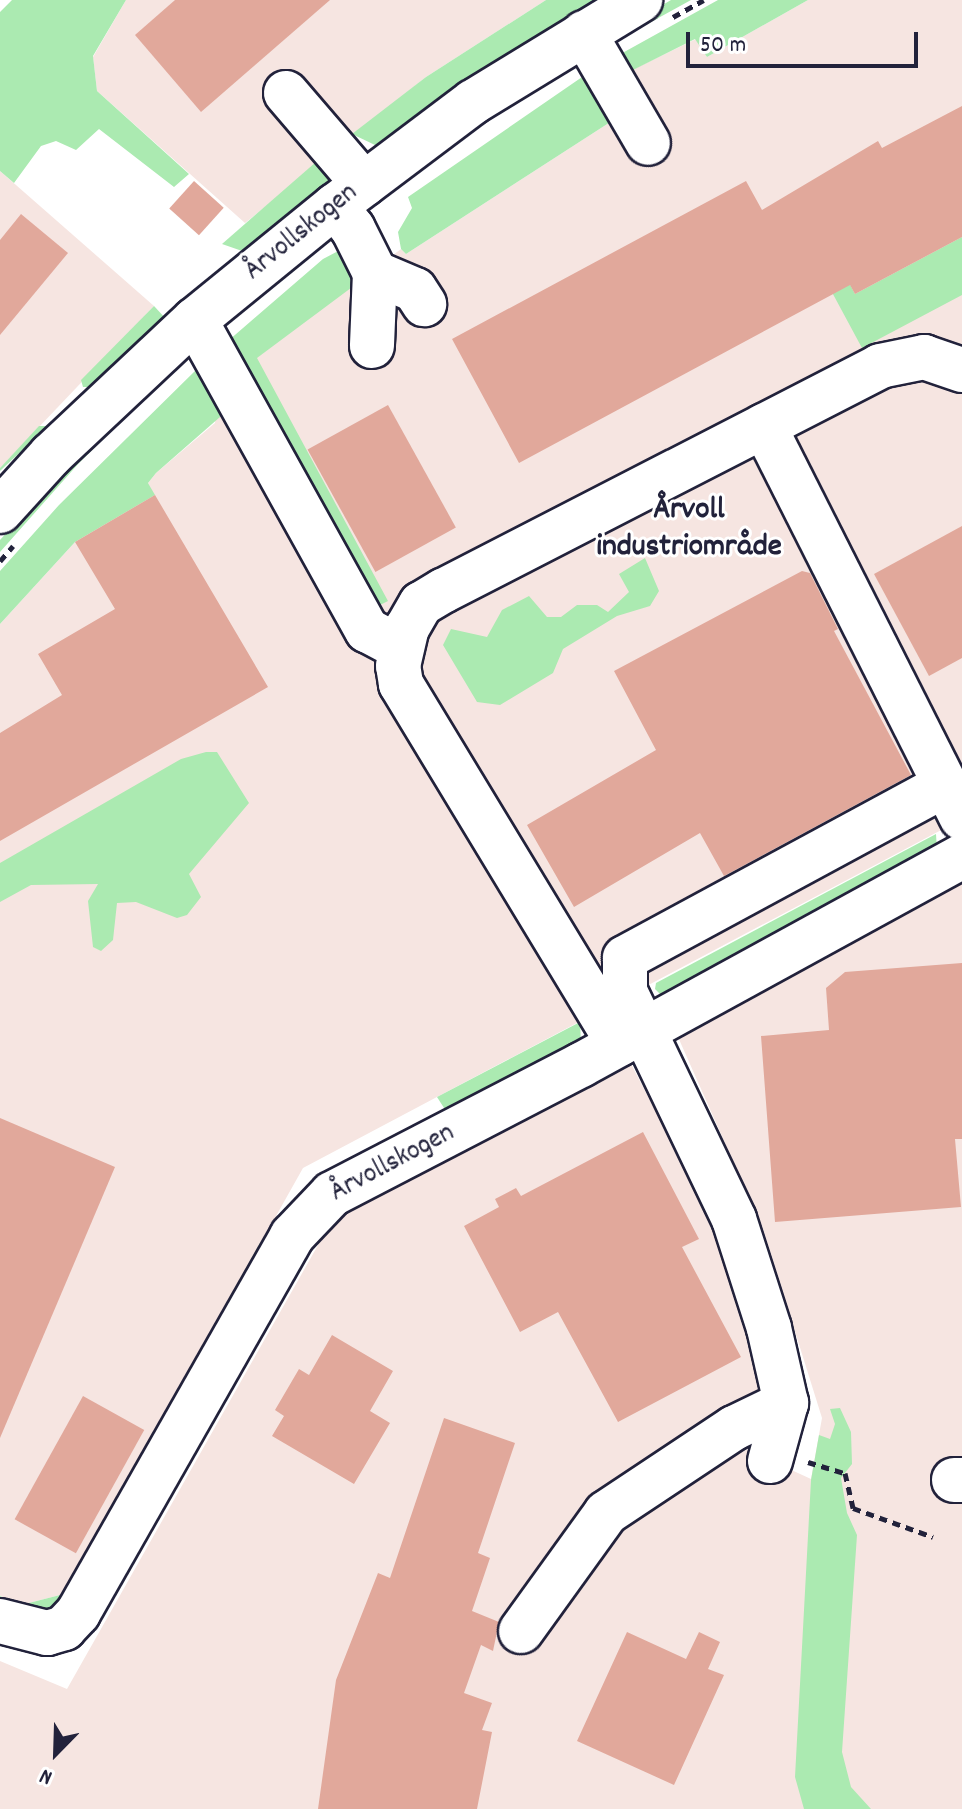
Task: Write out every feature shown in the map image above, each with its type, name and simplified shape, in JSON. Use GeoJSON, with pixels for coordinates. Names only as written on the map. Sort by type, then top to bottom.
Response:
{"type":"FeatureCollection","features":[{"type":"Feature","properties":{"kind":"street","name":"Årvollskogen"},"geometry":{"type":"LineString","coordinates":[[0,511],[51,455],[195,320],[349,195],[473,102],[640,0]]}},
{"type":"Feature","properties":{"kind":"street"},"geometry":{"type":"LineString","coordinates":[[584,33],[648,143]]}},
{"type":"Feature","properties":{"kind":"street"},"geometry":{"type":"LineString","coordinates":[[286,93],[349,195],[353,229],[375,273],[372,346]]}},
{"type":"Feature","properties":{"kind":"street"},"geometry":{"type":"LineString","coordinates":[[375,273],[415,290],[424,304]]}},
{"type":"Feature","properties":{"kind":"street"},"geometry":{"type":"LineString","coordinates":[[195,320],[367,630],[401,648]]}},
{"type":"Feature","properties":{"kind":"street"},"geometry":{"type":"LineString","coordinates":[[790,1462],[783,1376],[734,1219],[632,1036],[401,684],[401,648],[421,604],[896,360],[924,357],[962,370]]}},
{"type":"Feature","properties":{"kind":"street"},"geometry":{"type":"LineString","coordinates":[[632,1036],[625,991],[625,958],[954,802],[764,426]]}},
{"type":"Feature","properties":{"kind":"street","name":"Årvollskogen"},"geometry":{"type":"LineString","coordinates":[[0,1621],[47,1633],[64,1628],[78,1613],[311,1211],[332,1194],[632,1036],[962,856]]}},
{"type":"Feature","properties":{"kind":"street"},"geometry":{"type":"LineString","coordinates":[[521,1631],[606,1513],[734,1428],[786,1403]]}},
{"type":"Feature","properties":{"kind":"path"},"geometry":{"type":"LineString","coordinates":[[790,1462],[845,1473],[853,1508],[933,1537]]}},
{"type":"Feature","properties":{"kind":"shaded area"},"geometry":{"type":"Polygon","coordinates":[[[126,0],[546,0],[426,77],[245,223],[97,91],[93,57],[126,0]]]}},
{"type":"Feature","properties":{"kind":"shaded area"},"geometry":{"type":"Polygon","coordinates":[[[808,0],[962,0],[962,819],[303,1168],[64,1594],[21,1605],[0,1596],[0,624],[75,542],[154,495],[148,483],[156,473],[215,423],[218,387],[401,249],[406,254],[615,119],[632,70],[696,39],[707,57],[808,0]]]}},
{"type":"Feature","properties":{"kind":"shaded area"},"geometry":{"type":"Polygon","coordinates":[[[0,171],[154,306],[0,468],[0,171]]]}},
{"type":"Feature","properties":{"kind":"shaded area"},"geometry":{"type":"Polygon","coordinates":[[[962,878],[962,1809],[0,1809],[0,1661],[67,1689],[326,1231],[352,1209],[630,1062],[727,1248],[769,1384],[598,1490],[550,1558],[735,1444],[811,1479],[822,1418],[763,1229],[678,1037],[962,878]]]}},
{"type":"Feature","properties":{"kind":"green space"},"geometry":{"type":"Polygon","coordinates":[[[12,0],[126,0],[93,56],[97,91],[189,174],[174,187],[99,129],[76,150],[56,141],[41,146],[14,183],[0,171],[0,12],[12,0]]]}},
{"type":"Feature","properties":{"kind":"green space"},"geometry":{"type":"Polygon","coordinates":[[[546,0],[604,0],[389,143],[375,145],[352,134],[426,77],[546,0]]]}},
{"type":"Feature","properties":{"kind":"green space"},"geometry":{"type":"Polygon","coordinates":[[[671,0],[691,0],[622,38],[629,25],[671,0]]]}},
{"type":"Feature","properties":{"kind":"green space"},"geometry":{"type":"Polygon","coordinates":[[[718,0],[808,0],[707,57],[695,39],[633,70],[642,90],[617,56],[718,0]]]}},
{"type":"Feature","properties":{"kind":"green space"},"geometry":{"type":"Polygon","coordinates":[[[585,75],[615,119],[406,254],[401,249],[398,232],[412,208],[408,197],[585,75]]]}},
{"type":"Feature","properties":{"kind":"green space"},"geometry":{"type":"Polygon","coordinates":[[[324,155],[332,182],[245,252],[222,244],[324,155]]]}},
{"type":"Feature","properties":{"kind":"green space"},"geometry":{"type":"Polygon","coordinates":[[[809,207],[855,294],[962,237],[962,295],[862,348],[792,218],[809,207]]]}},
{"type":"Feature","properties":{"kind":"green space"},"geometry":{"type":"Polygon","coordinates":[[[342,249],[363,279],[257,358],[388,601],[370,610],[228,341],[323,259],[342,249]]]}},
{"type":"Feature","properties":{"kind":"green space"},"geometry":{"type":"Polygon","coordinates":[[[154,306],[167,320],[97,387],[83,387],[81,380],[154,306]]]}},
{"type":"Feature","properties":{"kind":"green space"},"geometry":{"type":"Polygon","coordinates":[[[179,365],[79,463],[0,552],[0,540],[31,506],[167,371],[179,365]]]}},
{"type":"Feature","properties":{"kind":"green space"},"geometry":{"type":"Polygon","coordinates":[[[196,370],[204,370],[228,404],[220,417],[156,473],[148,483],[155,495],[75,542],[0,624],[0,571],[59,505],[196,370]]]}},
{"type":"Feature","properties":{"kind":"green space"},"geometry":{"type":"Polygon","coordinates":[[[39,426],[48,426],[0,471],[0,468],[39,426]]]}},
{"type":"Feature","properties":{"kind":"green space"},"geometry":{"type":"Polygon","coordinates":[[[645,558],[659,591],[650,606],[617,616],[563,649],[553,673],[500,705],[477,702],[443,645],[451,629],[487,637],[502,610],[529,596],[547,617],[561,617],[577,605],[597,605],[608,612],[629,592],[619,574],[645,558]]]}},
{"type":"Feature","properties":{"kind":"green space"},"geometry":{"type":"Polygon","coordinates":[[[217,752],[249,803],[189,874],[201,897],[187,915],[177,918],[136,902],[117,903],[113,940],[101,951],[93,947],[88,901],[98,884],[31,885],[0,902],[0,863],[181,759],[217,752]]]}},
{"type":"Feature","properties":{"kind":"green space"},"geometry":{"type":"Polygon","coordinates":[[[936,834],[937,849],[667,1001],[655,989],[656,983],[936,834]]]}},
{"type":"Feature","properties":{"kind":"green space"},"geometry":{"type":"Polygon","coordinates":[[[580,1022],[581,1045],[446,1111],[437,1097],[580,1022]]]}},
{"type":"Feature","properties":{"kind":"green space"},"geometry":{"type":"Polygon","coordinates":[[[260,1243],[264,1245],[59,1604],[42,1611],[0,1606],[0,1596],[21,1605],[64,1594],[260,1243]]]}},
{"type":"Feature","properties":{"kind":"green space"},"geometry":{"type":"Polygon","coordinates":[[[840,1408],[851,1432],[852,1464],[841,1478],[847,1513],[857,1535],[842,1752],[851,1787],[871,1809],[804,1809],[795,1777],[811,1480],[819,1435],[830,1439],[835,1424],[830,1409],[840,1408]]]}},
{"type":"Feature","properties":{"kind":"building"},"geometry":{"type":"Polygon","coordinates":[[[175,0],[330,0],[201,112],[135,35],[175,0]]]}},
{"type":"Feature","properties":{"kind":"building"},"geometry":{"type":"Polygon","coordinates":[[[962,106],[962,237],[855,294],[850,285],[519,463],[452,339],[746,181],[762,210],[878,141],[882,148],[962,106]]]}},
{"type":"Feature","properties":{"kind":"building"},"geometry":{"type":"Polygon","coordinates":[[[194,181],[224,208],[199,235],[169,208],[194,181]]]}},
{"type":"Feature","properties":{"kind":"building"},"geometry":{"type":"Polygon","coordinates":[[[21,214],[68,253],[0,335],[0,240],[21,214]]]}},
{"type":"Feature","properties":{"kind":"building"},"geometry":{"type":"Polygon","coordinates":[[[388,405],[456,527],[375,572],[308,450],[388,405]]]}},
{"type":"Feature","properties":{"kind":"building"},"geometry":{"type":"Polygon","coordinates":[[[155,495],[268,687],[0,841],[0,733],[62,695],[38,654],[115,609],[75,542],[155,495]]]}},
{"type":"Feature","properties":{"kind":"building"},"geometry":{"type":"Polygon","coordinates":[[[962,526],[962,658],[929,676],[874,574],[962,526]]]}},
{"type":"Feature","properties":{"kind":"building"},"geometry":{"type":"Polygon","coordinates":[[[802,571],[810,573],[838,629],[834,631],[911,775],[724,876],[700,833],[574,907],[527,825],[656,750],[614,671],[802,571]]]}},
{"type":"Feature","properties":{"kind":"building"},"geometry":{"type":"Polygon","coordinates":[[[962,963],[962,1139],[955,1139],[961,1207],[775,1222],[761,1036],[829,1030],[826,988],[845,972],[962,963]]]}},
{"type":"Feature","properties":{"kind":"building"},"geometry":{"type":"Polygon","coordinates":[[[0,1118],[115,1167],[0,1438],[0,1118]]]}},
{"type":"Feature","properties":{"kind":"building"},"geometry":{"type":"Polygon","coordinates":[[[643,1132],[699,1239],[682,1247],[741,1357],[618,1422],[558,1312],[520,1332],[464,1226],[499,1207],[495,1199],[516,1188],[521,1196],[643,1132]]]}},
{"type":"Feature","properties":{"kind":"building"},"geometry":{"type":"Polygon","coordinates":[[[332,1335],[393,1371],[370,1411],[390,1423],[354,1484],[272,1436],[284,1416],[275,1410],[299,1369],[309,1375],[332,1335]]]}},
{"type":"Feature","properties":{"kind":"building"},"geometry":{"type":"Polygon","coordinates":[[[83,1396],[144,1430],[76,1553],[15,1519],[83,1396]]]}},
{"type":"Feature","properties":{"kind":"building"},"geometry":{"type":"Polygon","coordinates":[[[444,1418],[515,1443],[478,1553],[490,1558],[472,1611],[499,1622],[493,1651],[481,1645],[464,1693],[492,1703],[482,1730],[492,1732],[477,1809],[318,1809],[336,1680],[378,1573],[390,1578],[444,1418]]]}},
{"type":"Feature","properties":{"kind":"building"},"geometry":{"type":"Polygon","coordinates":[[[627,1632],[686,1659],[699,1632],[720,1642],[708,1669],[724,1675],[674,1785],[577,1741],[627,1632]]]}},
{"type":"Feature","properties":{"kind":"district","name":"Årvoll industriområde"},"geometry":{"type":"Point","coordinates":[689,530]}}]}
